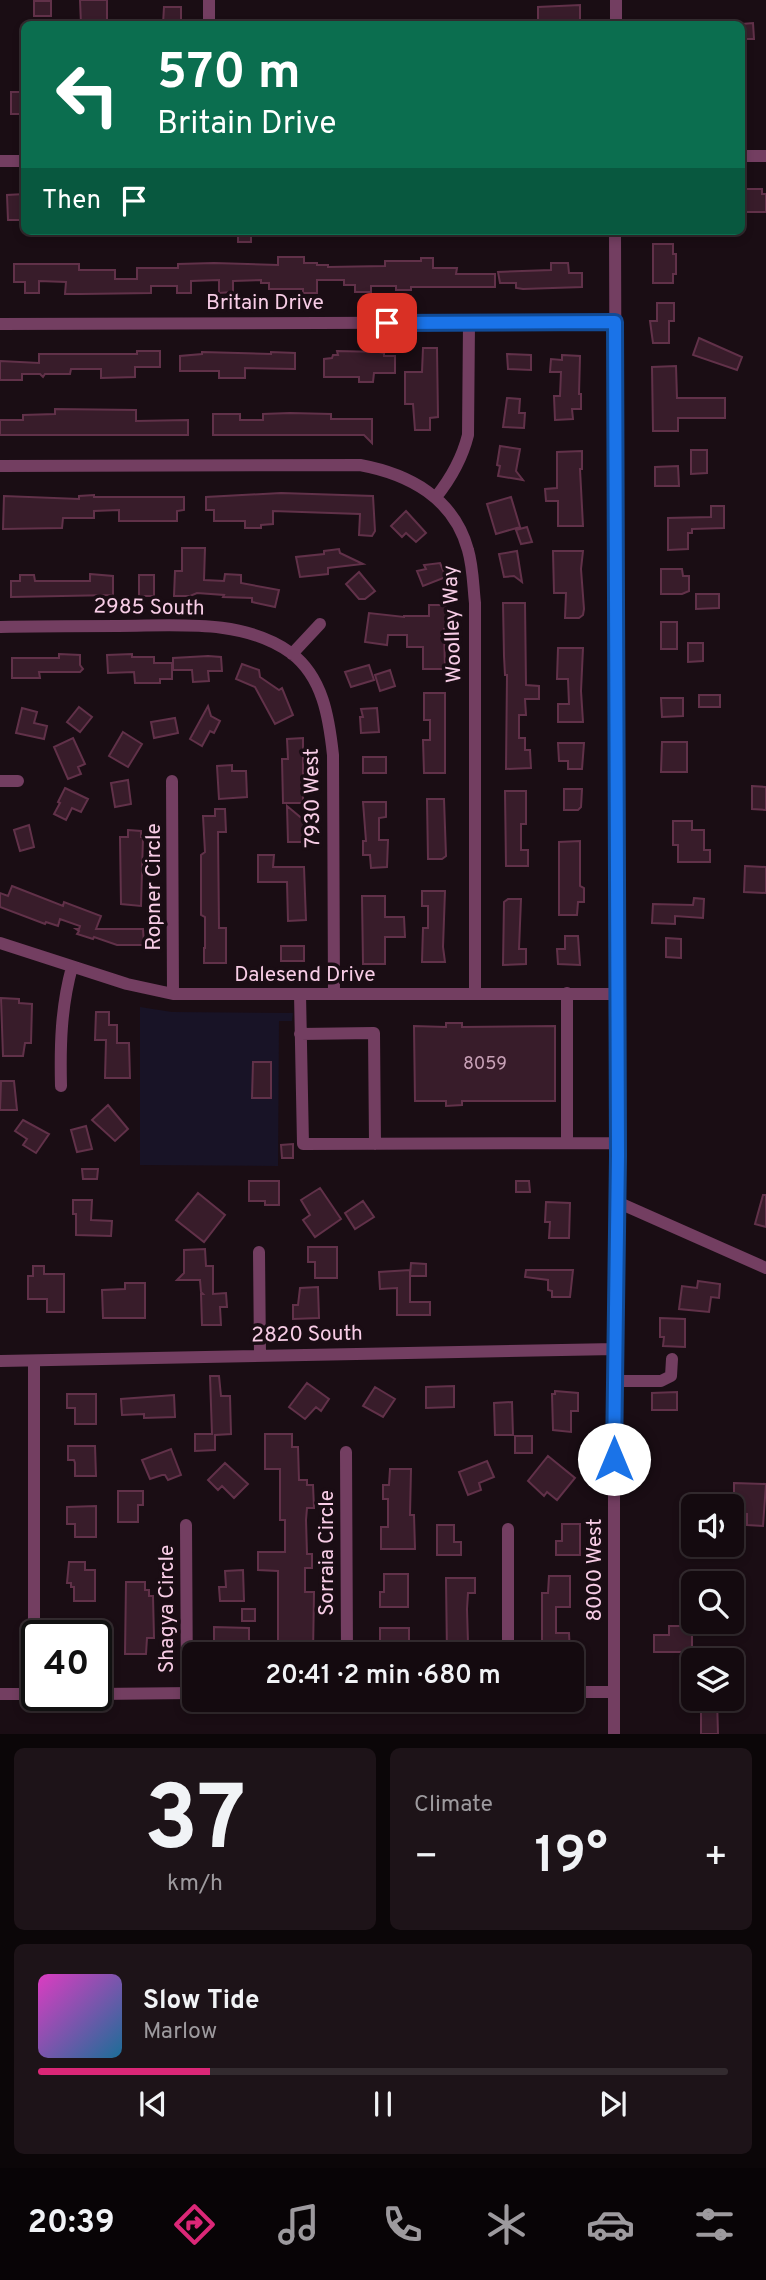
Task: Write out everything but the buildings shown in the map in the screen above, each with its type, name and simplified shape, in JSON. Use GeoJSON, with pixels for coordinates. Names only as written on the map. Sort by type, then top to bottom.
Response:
{"type":"FeatureCollection","features":[{"type":"Feature","properties":{"kind":"street"},"geometry":{"type":"LineString","coordinates":[[209,0],[209,21]]}},
{"type":"Feature","properties":{"kind":"street"},"geometry":{"type":"LineString","coordinates":[[616,0],[616,21]]}},
{"type":"Feature","properties":{"kind":"street"},"geometry":{"type":"LineString","coordinates":[[745,156],[766,156]]}},
{"type":"Feature","properties":{"kind":"street"},"geometry":{"type":"LineString","coordinates":[[0,161],[21,161]]}},
{"type":"Feature","properties":{"kind":"street","name":"8000 West"},"geometry":{"type":"LineString","coordinates":[[614,1734],[617,1202],[615,235]]}},
{"type":"Feature","properties":{"kind":"street","name":"Britain Drive"},"geometry":{"type":"LineString","coordinates":[[0,324],[615,322]]}},
{"type":"Feature","properties":{"kind":"street"},"geometry":{"type":"LineString","coordinates":[[436,496],[452,477],[464,453],[468,435],[469,323]]}},
{"type":"Feature","properties":{"kind":"street","name":"Woolley Way"},"geometry":{"type":"LineString","coordinates":[[0,466],[360,465],[386,470],[410,480],[436,496],[461,530],[472,568],[475,994]]}},
{"type":"Feature","properties":{"kind":"street"},"geometry":{"type":"LineString","coordinates":[[292,654],[320,624]]}},
{"type":"Feature","properties":{"kind":"street","name":"2985 South"},"geometry":{"type":"LineString","coordinates":[[0,626],[194,626],[229,629],[254,635],[292,654]]}},
{"type":"Feature","properties":{"kind":"street","name":"7930 West"},"geometry":{"type":"LineString","coordinates":[[292,654],[318,688],[329,715],[333,754],[334,994]]}},
{"type":"Feature","properties":{"kind":"street"},"geometry":{"type":"LineString","coordinates":[[0,781],[18,780]]}},
{"type":"Feature","properties":{"kind":"street","name":"Ropner Circle"},"geometry":{"type":"LineString","coordinates":[[172,780],[173,994]]}},
{"type":"Feature","properties":{"kind":"street","name":"Dalesend Drive"},"geometry":{"type":"LineString","coordinates":[[0,943],[150,990],[173,994],[617,994]]}},
{"type":"Feature","properties":{"kind":"street"},"geometry":{"type":"LineString","coordinates":[[61,1086],[61,1027],[72,967]]}},
{"type":"Feature","properties":{"kind":"street"},"geometry":{"type":"LineString","coordinates":[[567,993],[567,1143]]}},
{"type":"Feature","properties":{"kind":"street"},"geometry":{"type":"LineString","coordinates":[[299,994],[303,1144],[617,1143]]}},
{"type":"Feature","properties":{"kind":"street"},"geometry":{"type":"LineString","coordinates":[[300,1034],[374,1033],[375,1144]]}},
{"type":"Feature","properties":{"kind":"street"},"geometry":{"type":"LineString","coordinates":[[617,1202],[766,1268]]}},
{"type":"Feature","properties":{"kind":"street"},"geometry":{"type":"LineString","coordinates":[[258,1252],[260,1355]]}},
{"type":"Feature","properties":{"kind":"street","name":"2820 South"},"geometry":{"type":"LineString","coordinates":[[0,1361],[615,1349]]}},
{"type":"Feature","properties":{"kind":"street"},"geometry":{"type":"LineString","coordinates":[[614,1381],[661,1381],[671,1376],[672,1359]]}},
{"type":"Feature","properties":{"kind":"street"},"geometry":{"type":"LineString","coordinates":[[34,1361],[36,1620]]}},
{"type":"Feature","properties":{"kind":"street","name":"Sorraia Circle"},"geometry":{"type":"LineString","coordinates":[[346,1452],[347,1642]]}},
{"type":"Feature","properties":{"kind":"street","name":"Shagya Circle"},"geometry":{"type":"LineString","coordinates":[[186,1525],[189,1642]]}},
{"type":"Feature","properties":{"kind":"street"},"geometry":{"type":"LineString","coordinates":[[508,1529],[508,1642]]}},
{"type":"Feature","properties":{"kind":"street"},"geometry":{"type":"LineString","coordinates":[[584,1692],[614,1692]]}},
{"type":"Feature","properties":{"kind":"street"},"geometry":{"type":"LineString","coordinates":[[112,1694],[182,1693]]}},
{"type":"Feature","properties":{"kind":"street"},"geometry":{"type":"LineString","coordinates":[[0,1694],[21,1694]]}},
{"type":"Feature","properties":{"kind":"shaded area"},"geometry":{"type":"Polygon","coordinates":[[[140,1007],[172,1012],[293,1013],[292,1021],[279,1021],[278,1166],[140,1165],[140,1007]]]}},
{"type":"Feature","properties":{"kind":"route"},"geometry":{"type":"LineString","coordinates":[[387,323],[615,322],[618,1156],[614,1459]]}}]}
